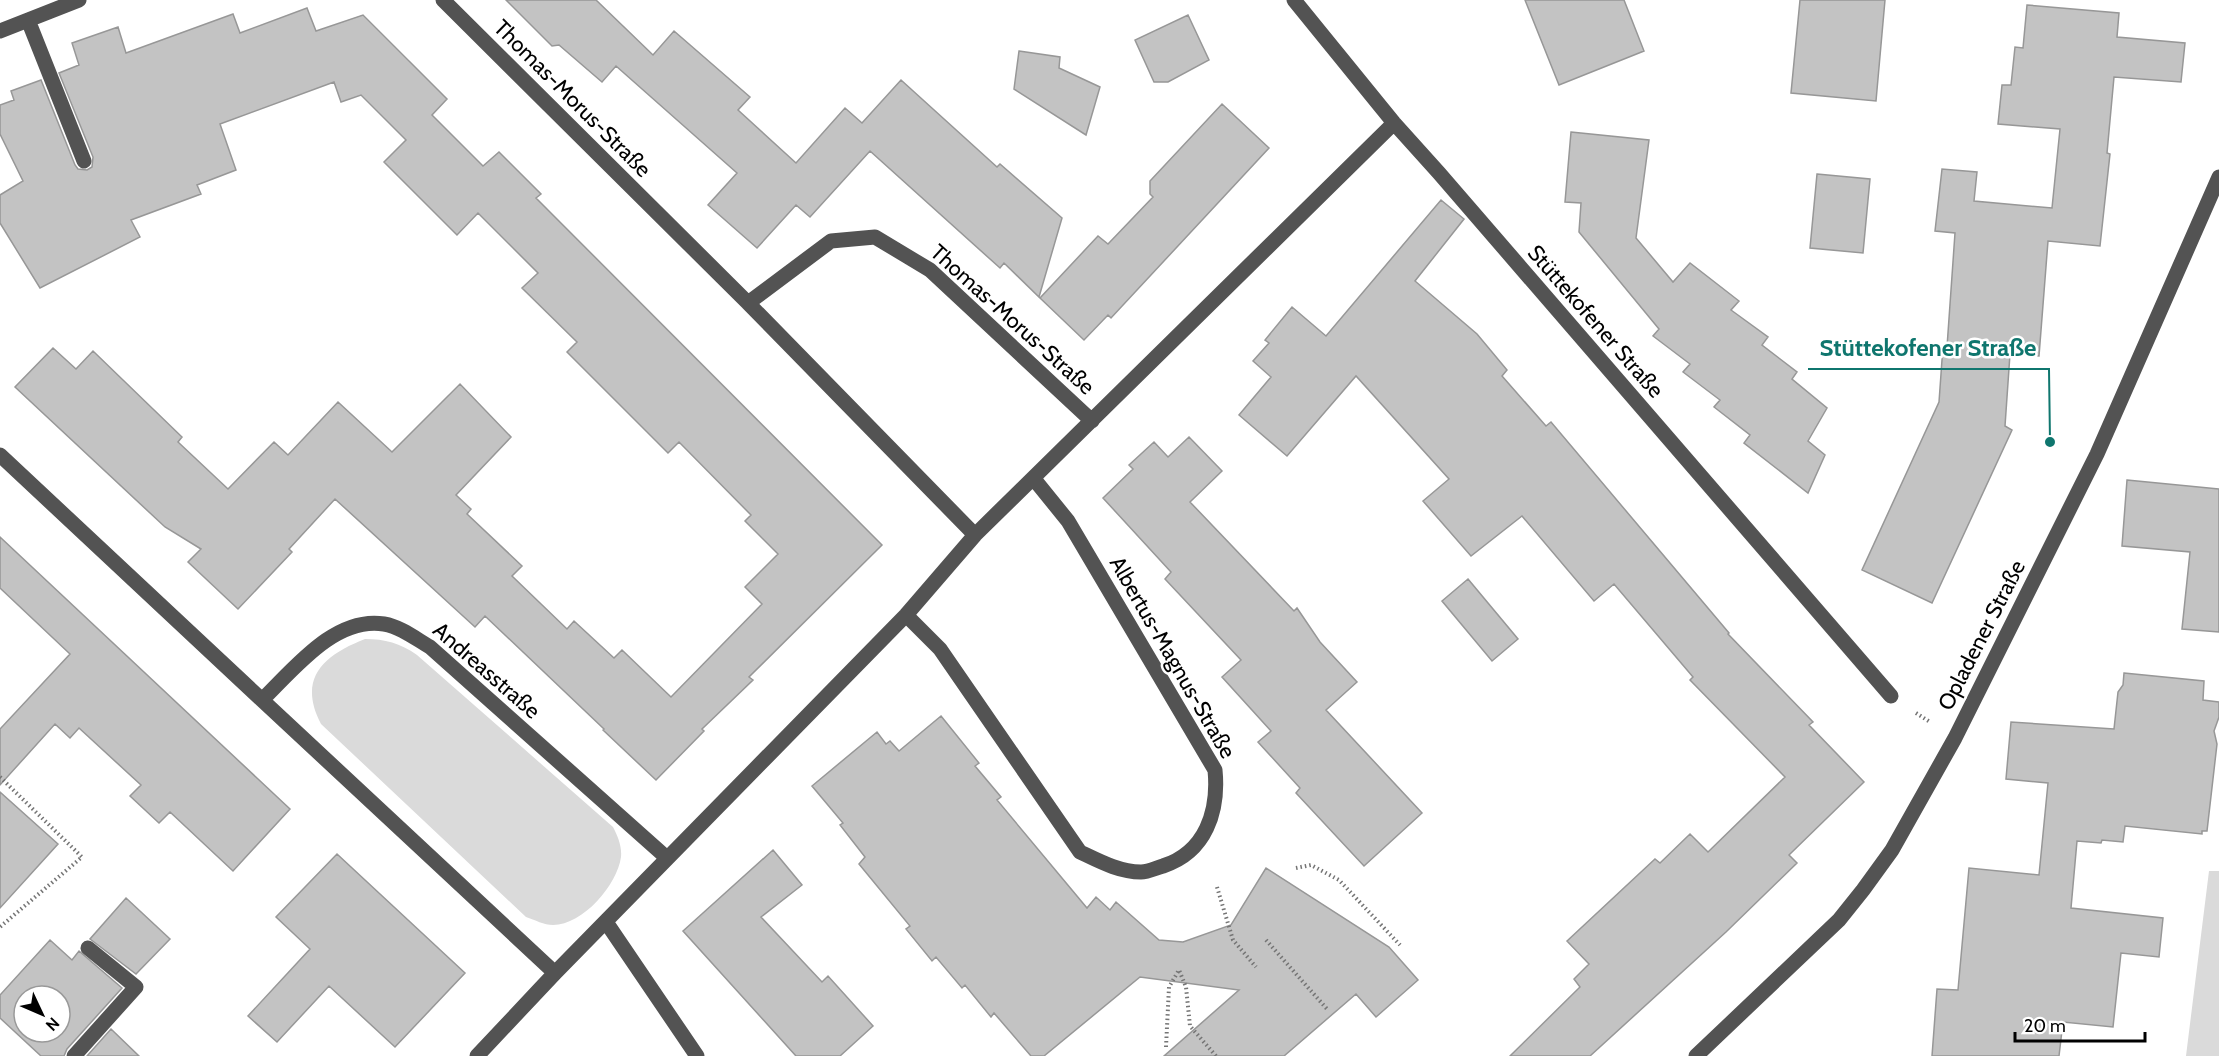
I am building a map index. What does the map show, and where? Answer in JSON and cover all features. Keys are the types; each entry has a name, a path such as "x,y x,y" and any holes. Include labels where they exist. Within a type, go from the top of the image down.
{"street":[{"path":"0,31 79,0"},
{"name":"Thomas-Morus-Straße","path":"443,0 748,303 975,536"},
{"name":"Stüttekofener Straße","path":"1294,0 1394,123 1891,696"},
{"path":"28,20 84,161"},
{"path":"480,1055 555,973 906,615 975,536 1394,123"},
{"name":"Opladener Straße","path":"1696,1056 1839,920 1892,850 1955,738 2097,454 2219,177"},
{"name":"Thomas-Morus-Straße","path":"748,303 831,241 875,237 930,270 1092,421"},
{"path":"0,455 555,973"},
{"name":"Albertus-Magnus-Straße","path":"906,615 940,650 1080,852 1106,865 1142,872 1168,864 1186,854 1199,842 1215,808 1217,788 1215,770 1068,521 1034,479"},
{"name":"Andreasstraße","path":"262,700 330,638 350,627 368,623 386,624 408,633 430,647 667,858"},
{"path":"606,922 697,1056"},
{"path":"74,1056 136,987 88,948"}],"path":[{"path":"1891,696 1955,738"},
{"path":"0,777 82,857 0,927"},
{"path":"1296,868 1311,865 1339,880 1400,945"},
{"path":"1216,887 1233,940 1256,967"},
{"path":"1266,940 1327,1008"},
{"path":"1166,1047 1169,987 1179,970 1186,987 1190,1026 1216,1056"}],"shaded area":[{"path":"365,639 392,642 417,655 613,827 621,849 618,868 606,891 587,911 564,923 553,925 526,917 321,724 314,708 312,694 319,670 337,653"},
{"path":"2209,871 2219,871 2219,1056 2186,1056"}],"building":[{"path":"506,0 596,0 653,55 674,31 750,97 738,110 796,163 845,108 862,123 901,80 997,167 1000,164 1062,218 1039,297 1004,263 1000,268 870,151 810,217 796,205 757,248 708,205 737,173 616,66 602,82 559,45 552,46"},
{"path":"1525,0 1624,0 1644,51 1559,85"},
{"path":"1800,0 1885,0 1876,101 1791,93"},
{"path":"2027,5 2119,13 2117,37 2185,43 2181,82 2114,77 2107,153 2110,154 2100,246 2048,241 2039,356 2010,354 2005,426 2012,430 1932,603 1862,570 1939,402 1943,346 1947,347 1955,233 1935,231 1942,169 1977,172 1974,201 2052,208 2060,129 1998,124 2002,85 2011,85 2015,47 2023,48"},
{"path":"307,8 316,31 363,15 447,99 432,115 483,166 499,152 541,194 536,198 882,545 749,677 753,680 702,729 704,731 656,780 485,616 475,627 335,499 289,549 292,552 238,609 188,562 201,549 165,527 15,387 53,348 76,369 93,351 182,437 178,442 228,489 274,442 288,455 338,402 392,452 460,384 511,437 456,495 471,509 467,514 522,566 512,576 567,629 574,621 614,658 622,650 671,697 762,604 745,587 778,554 745,521 751,515 679,442 668,453 567,352 577,342 522,288 538,273 478,213 457,235 384,162 406,140 361,95 341,102 334,82 220,124 236,170 197,185 201,194 131,220 140,237 40,288 0,223 0,195 23,181 0,134 0,105 14,100 11,91 41,80 75,165 78,169 87,170 92,167 93,157 59,73 79,65 72,43 118,27 126,53 233,14 240,33"},
{"path":"1188,15 1209,60 1168,82 1154,82 1135,40"},
{"path":"1019,51 1060,57 1059,68 1100,87 1086,135 1014,89"},
{"path":"1222,104 1269,148 1111,318 1108,315 1084,340 1040,298 1098,236 1108,244 1153,197 1150,194 1150,181"},
{"path":"1571,132 1649,140 1636,238 1673,282 1690,263 1739,301 1731,310 1768,337 1762,345 1797,372 1792,379 1827,408 1808,441 1825,455 1808,493 1744,443 1750,435 1714,407 1720,400 1683,372 1690,364 1653,336 1659,329 1579,232 1581,203 1565,202"},
{"path":"1817,174 1870,179 1863,253 1810,248"},
{"path":"1441,200 1464,219 1415,281 1477,334 1507,370 1502,376 1546,426 1551,422 1728,634 1813,722 1809,725 1864,782 1789,855 1797,863 1726,932 1590,1056 1510,1056 1580,987 1574,979 1589,964 1567,941 1655,859 1660,863 1690,834 1708,852 1785,777 1690,680 1693,677 1614,584 1594,601 1522,516 1471,556 1423,501 1449,479 1356,376 1287,456 1239,415 1271,377 1253,361 1269,343 1265,340 1292,307 1326,336"},
{"path":"1189,437 1222,471 1190,502 1294,611 1297,608 1320,642 1357,682 1326,710 1422,813 1364,866 1296,793 1300,788 1258,742 1271,731 1222,677 1241,660 1165,579 1171,572 1103,498 1133,469 1129,465 1154,442 1168,457"},
{"path":"2127,480 2219,489 2219,632 2182,629 2190,552 2122,546"},
{"path":"0,537 290,809 233,871 170,812 159,823 130,796 141,785 79,728 70,738 55,724 0,785 0,729 70,654 0,588"},
{"path":"1468,579 1518,639 1492,661 1442,601"},
{"path":"2124,673 2204,681 2203,700 2219,702 2219,717 2214,731 2217,744 2207,831 2202,831 2202,834 2125,826 2123,842 2077,841 2071,908 2163,918 2159,957 2121,953 2113,1027 2063,1022 2059,1056 1932,1056 1937,989 1958,990 1969,868 2039,875 2048,783 2006,779 2011,722 2114,729 2118,692 2123,685"},
{"path":"941,716 979,763 975,766 1001,797 997,800 1087,908 1096,897 1110,910 1116,902 1159,940 1183,942 1231,925 1266,868 1389,947 1418,980 1376,1017 1356,994 1284,1056 1164,1056 1239,990 1140,977 1044,1056 1031,1056 994,1013 991,1017 965,985 962,988 936,957 932,961 906,929 910,926 859,864 865,857 840,825 843,823 812,786 877,732 886,744 890,741 899,751"},
{"path":"0,792 58,844 0,908"},
{"path":"773,850 802,885 761,917 822,982 828,976 873,1026 840,1056 796,1056 683,931"},
{"path":"337,854 465,973 395,1047 329,986 277,1042 248,1016 310,949 276,917"},
{"path":"126,898 170,939 136,974 90,939"},
{"path":"50,940 72,960 79,951 122,988 72,1043 72,984 12,984 12,1029 0,1018 0,995"},
{"path":"111,1029 139,1056 87,1056"},
{"path":"28,1044 72,1044 64,1056 41,1056"}],"place":[{"name":"Stüttekofener Straße","path":"2050,442"}]}
